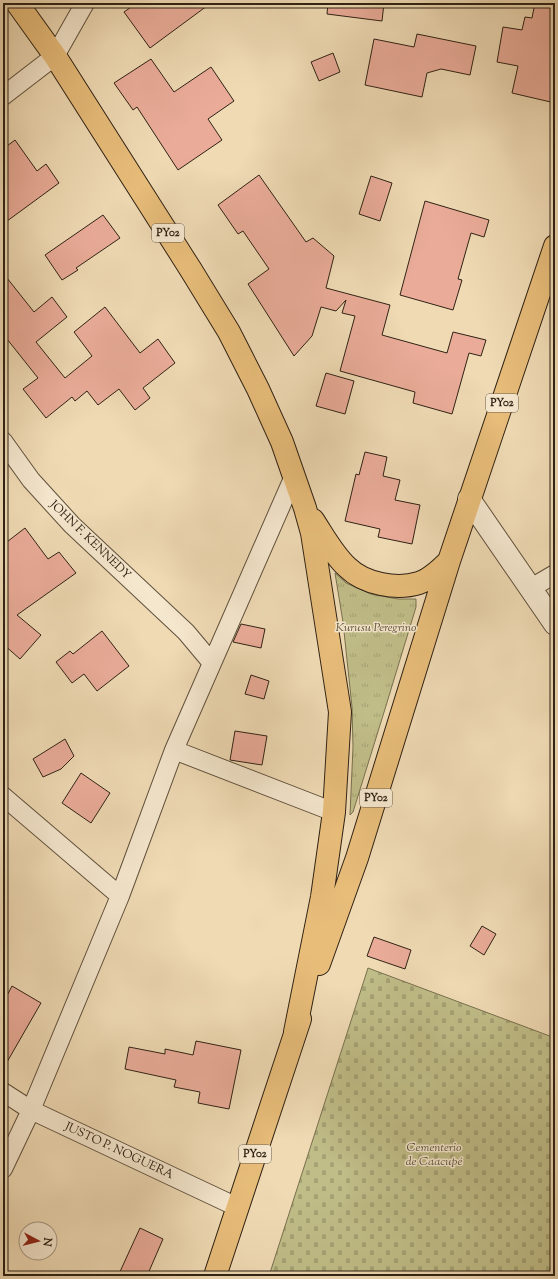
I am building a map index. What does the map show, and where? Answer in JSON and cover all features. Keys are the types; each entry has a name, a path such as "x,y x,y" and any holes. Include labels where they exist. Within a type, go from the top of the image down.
{"main road":[{"name":"PY02","path":"17,3 56,56 229,332 258,389 282,442 312,533 340,712 334,812 322,897 295,1032"},
{"name":"PY02","path":"215,1276 295,1032 357,858 449,561 555,246"},
{"path":"305,508 347,568 362,578 379,583 400,586 420,583 436,573 449,561"}],"street":[{"path":"3,96 56,56 85,3"},
{"name":"JOHN F. KENNEDY","path":"3,441 31,480 72,525 186,632 212,663"},
{"path":"3,1169 31,1110 120,896 174,750 294,476"},
{"path":"469,500 555,624"},
{"path":"531,588 555,574"},
{"path":"174,750 334,812"},
{"path":"3,796 120,896"},
{"name":"JUSTO P. NOGUERA","path":"3,1092 31,1110 237,1208"}],"green space":[{"name":"Kurusu Peregrino","path":"335,573 346,583 371,594 398,599 416,599 416,607 385,709 353,812 350,815 353,747 352,707 343,622"},
{"name":"Cementerio de Caacupé","path":"368,968 555,1038 555,1276 269,1276"}],"building":[{"path":"137,3 211,3 150,48 124,12"},
{"path":"328,3 384,3 382,21 327,14"},
{"path":"535,3 555,3 555,103 512,93 518,66 497,62 503,27 522,30 525,17 532,18"},
{"path":"417,34 476,46 470,75 441,69 427,73 422,97 365,85 374,39 414,47"},
{"path":"333,53 340,72 319,81 311,62"},
{"path":"151,59 174,92 211,67 234,101 208,119 222,140 178,170 137,107 133,110 114,83"},
{"path":"15,140 37,171 46,164 59,183 3,224 3,149"},
{"path":"259,175 306,242 313,238 334,256 326,288 390,305 382,335 447,353 453,332 486,340 481,356 469,353 452,414 413,403 415,392 340,371 355,316 342,313 346,300 336,311 321,307 312,336 294,356 248,284 269,269 243,231 238,234 218,205"},
{"path":"371,176 392,183 380,221 359,214"},
{"path":"425,201 489,220 484,237 471,233 458,279 462,280 453,310 400,295"},
{"path":"103,215 120,238 76,268 78,270 62,280 45,255"},
{"path":"3,273 34,312 52,297 67,317 36,342 65,378 92,356 74,332 105,307 140,353 158,339 175,363 143,388 150,398 135,410 119,389 98,405 87,391 75,401 72,397 46,418 23,389 38,378 3,334"},
{"path":"326,373 354,381 345,414 316,406"},
{"path":"365,452 387,457 383,476 400,480 395,500 420,505 412,544 378,537 380,529 345,521 356,474 359,475"},
{"path":"25,528 48,559 59,552 76,573 17,615 41,635 20,659 3,644 3,545"},
{"path":"241,624 265,629 261,648 233,642"},
{"path":"102,631 129,666 97,691 84,674 72,683 56,662 70,651 73,654"},
{"path":"251,675 269,681 264,699 245,694"},
{"path":"235,731 267,736 262,765 230,760"},
{"path":"65,739 74,756 61,769 43,777 33,759"},
{"path":"81,773 110,793 91,823 62,803"},
{"path":"482,926 496,934 484,955 470,946"},
{"path":"374,937 411,950 405,969 367,956"},
{"path":"12,986 41,1003 3,1069 3,1003"},
{"path":"196,1041 241,1050 229,1109 198,1103 200,1092 174,1087 176,1080 125,1069 129,1047 165,1054 165,1049 193,1055"},
{"path":"140,1228 163,1239 147,1276 118,1276"}]}
